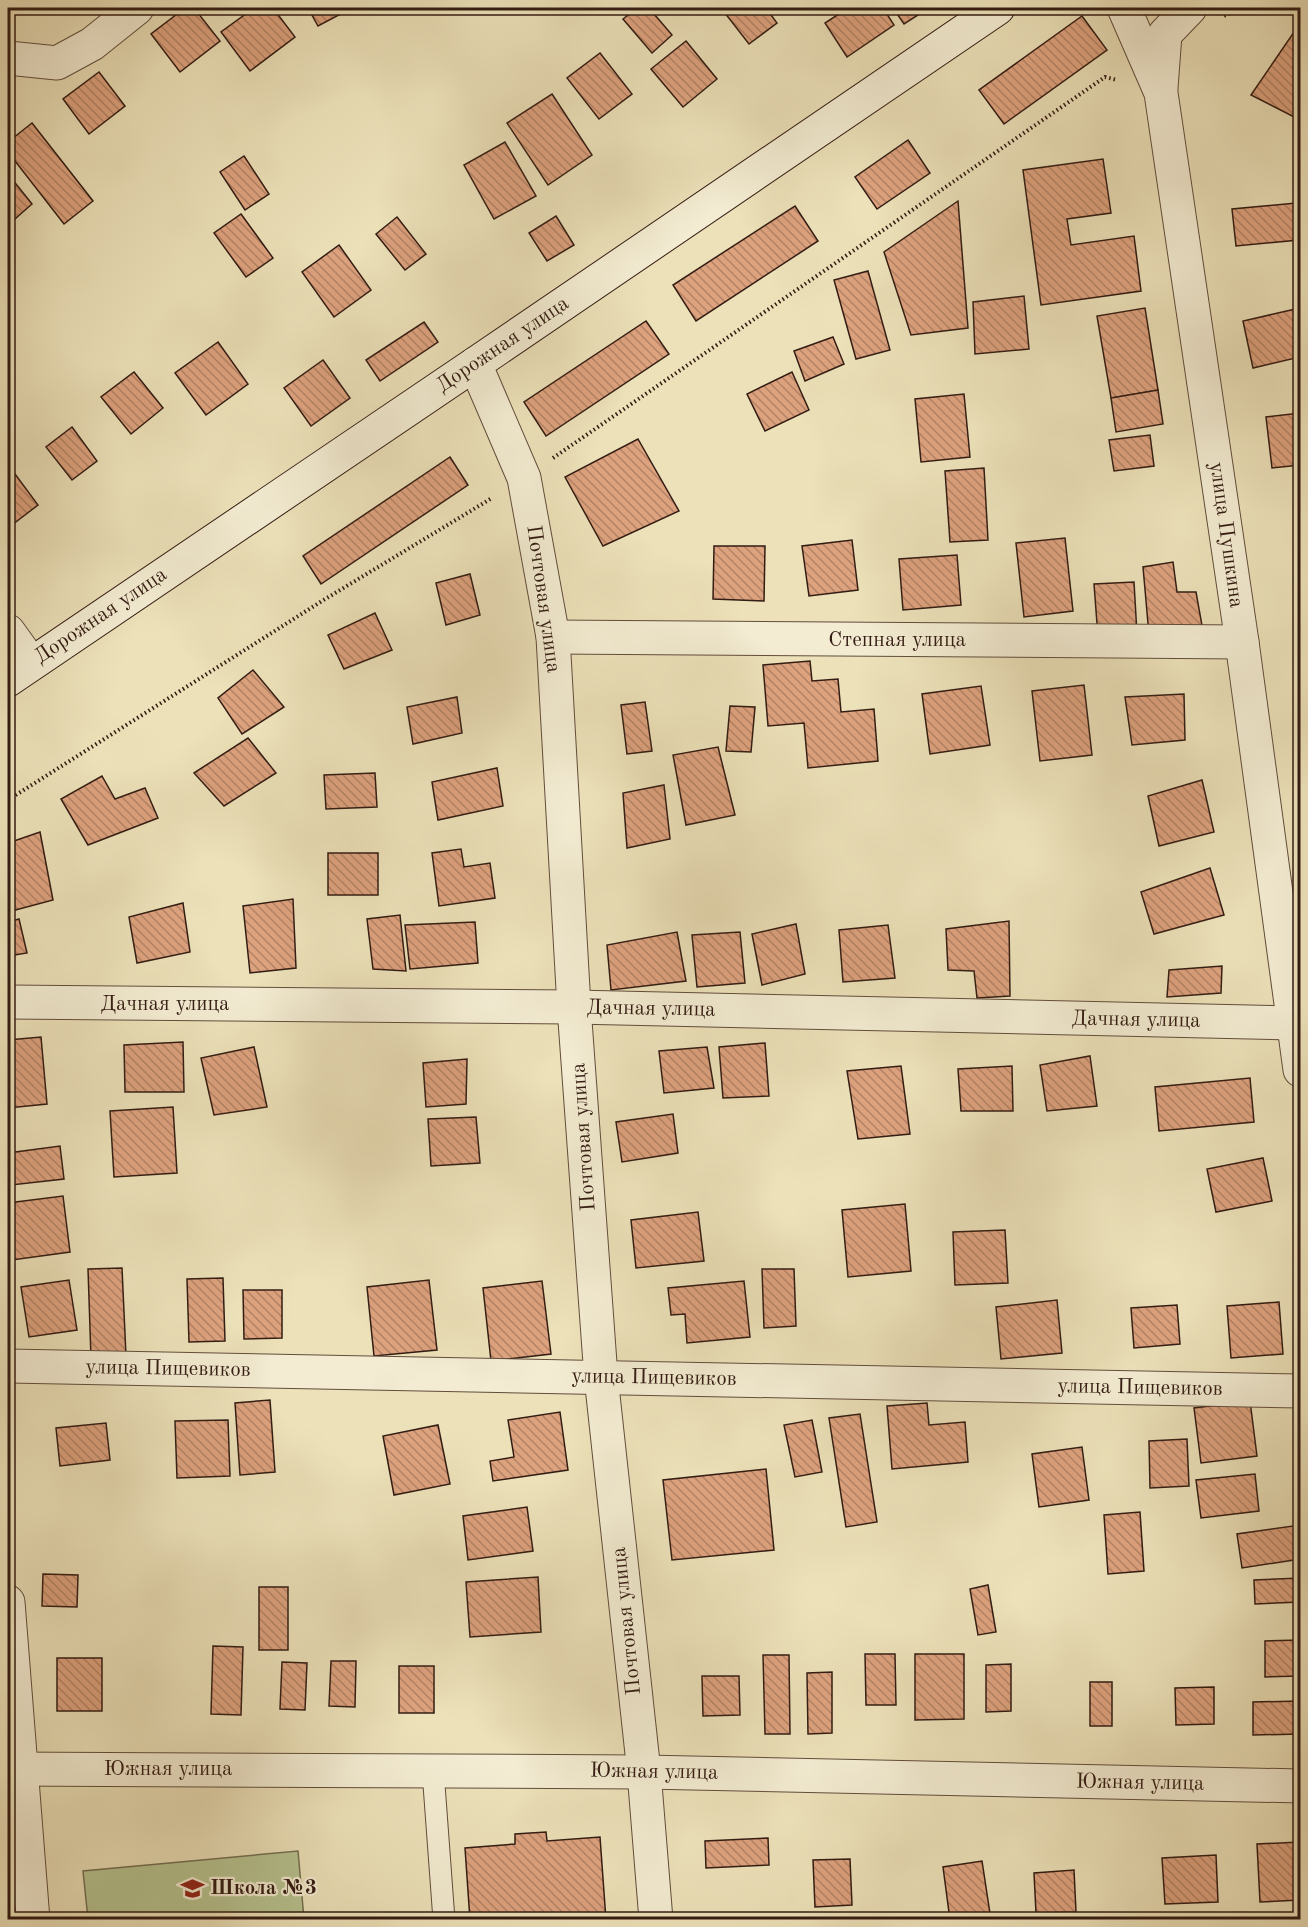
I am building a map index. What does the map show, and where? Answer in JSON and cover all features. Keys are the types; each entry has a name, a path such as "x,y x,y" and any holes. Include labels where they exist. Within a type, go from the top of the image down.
{"street":[{"path":"8,58 57,63 92,44 137,8"},
{"name":"Дорожная улица","path":"19,671 998,8"},
{"name":"улица Пушкина","path":"1124,8 1161,93 1242,642 1300,1070"},
{"path":"1161,93 1165,34 1205,12"},
{"name":"Почтовая улица","path":"475,364 524,478 552,637 574,1007 601,1377 644,1772 657,1920"},
{"path":"8,631 19,671"},
{"name":"Степная улица","path":"552,637 1242,642"},
{"name":"Дачная улица","path":"8,1002 574,1007 1294,1023"},
{"name":"улица Пищевиков","path":"8,1366 1300,1391"},
{"path":"8,1602 15,1768 33,1920"},
{"name":"Южная улица","path":"15,1768 644,1772 1300,1786"}],"lane":[{"path":"433,1771 444,1920"}],"path":[{"path":"1205,12 1239,8"},
{"path":"8,800 322,601 524,478 1106,77 1161,93"}],"green space":[{"name":"Школа №3","path":"298,1851 304,1919 88,1919 83,1871"}],"building":[{"path":"185,8 194,8 220,41 180,72 151,34"},
{"path":"254,8 273,8 295,37 250,71 221,32"},
{"path":"308,8 349,8 350,9 318,26"},
{"path":"637,8 649,8 672,35 652,53 623,19"},
{"path":"721,8 766,8 777,23 749,44"},
{"path":"848,8 883,8 894,25 847,57 825,23"},
{"path":"893,8 929,8 904,24"},
{"path":"1082,16 1107,50 1004,124 979,90"},
{"path":"1294,32 1300,36 1300,120 1251,95"},
{"path":"686,41 717,79 683,107 651,69"},
{"path":"600,53 632,94 599,119 567,78"},
{"path":"99,72 125,106 89,134 63,99"},
{"path":"552,94 592,155 548,185 507,123"},
{"path":"32,123 93,201 64,224 8,152 8,142"},
{"path":"908,140 930,173 877,209 855,177"},
{"path":"505,142 536,196 494,219 464,165"},
{"path":"244,156 269,194 245,210 220,172"},
{"path":"1103,159 1111,213 1067,219 1071,245 1134,236 1141,291 1041,305 1023,170"},
{"path":"8,174 32,204 8,225"},
{"path":"958,201 968,328 911,335 884,252"},
{"path":"1296,203 1299,240 1236,246 1232,209"},
{"path":"795,206 818,241 696,321 673,285"},
{"path":"241,214 273,258 246,277 214,233"},
{"path":"556,216 574,245 547,261 529,233"},
{"path":"397,217 426,254 405,270 376,234"},
{"path":"339,245 371,290 334,317 302,272"},
{"path":"868,271 890,350 856,359 834,280"},
{"path":"1024,296 1029,349 975,354 973,302"},
{"path":"1145,308 1158,390 1111,398 1097,316"},
{"path":"1300,308 1300,357 1253,368 1243,321"},
{"path":"646,321 669,354 546,436 524,402"},
{"path":"424,322 438,342 380,381 366,360"},
{"path":"833,337 844,364 805,381 794,351"},
{"path":"218,342 248,384 206,415 175,373"},
{"path":"323,360 350,398 311,426 284,388"},
{"path":"134,372 163,408 131,434 101,397"},
{"path":"792,372 809,410 765,431 747,394"},
{"path":"1158,390 1163,424 1116,432 1111,398"},
{"path":"964,394 970,457 921,462 915,399"},
{"path":"1300,413 1300,465 1272,468 1266,417"},
{"path":"72,427 97,461 72,480 46,447"},
{"path":"1150,435 1154,466 1114,471 1109,440"},
{"path":"638,439 679,511 603,546 565,477"},
{"path":"450,457 468,485 321,584 303,556"},
{"path":"984,468 988,540 950,542 945,471"},
{"path":"15,474 38,505 8,528 8,480"},
{"path":"1065,538 1073,611 1024,617 1016,543"},
{"path":"852,540 858,590 809,596 802,546"},
{"path":"714,546 765,546 764,601 713,599"},
{"path":"957,555 961,605 903,610 899,559"},
{"path":"1173,562 1177,592 1196,592 1203,631 1149,635 1143,567"},
{"path":"470,574 480,615 446,625 436,583"},
{"path":"1134,582 1137,634 1098,637 1094,584"},
{"path":"375,613 392,650 344,669 328,635"},
{"path":"810,661 812,681 838,679 841,712 874,709 878,761 808,768 804,723 768,726 763,665"},
{"path":"253,670 284,707 242,734 218,698"},
{"path":"1084,685 1092,755 1040,761 1032,691"},
{"path":"981,686 990,745 930,754 922,694"},
{"path":"1184,694 1185,740 1132,745 1125,697"},
{"path":"457,697 462,733 413,744 407,707"},
{"path":"645,702 652,751 627,754 621,705"},
{"path":"730,706 755,707 751,752 726,751"},
{"path":"248,738 276,773 224,806 194,773"},
{"path":"718,747 735,815 686,825 673,755"},
{"path":"497,768 503,806 438,820 432,782"},
{"path":"375,773 377,807 326,809 324,775"},
{"path":"102,776 115,799 145,788 158,818 88,845 61,799"},
{"path":"1202,780 1214,832 1159,846 1148,796"},
{"path":"664,785 670,839 627,848 623,793"},
{"path":"40,832 53,900 8,912 8,843"},
{"path":"461,849 464,867 490,863 495,898 439,906 432,853"},
{"path":"328,853 378,853 378,895 328,895"},
{"path":"1210,868 1224,915 1154,934 1141,892"},
{"path":"293,899 296,968 250,973 243,906"},
{"path":"183,903 190,952 137,963 129,917"},
{"path":"400,915 406,971 373,969 367,919"},
{"path":"19,919 27,953 8,956 8,922"},
{"path":"1009,921 1010,996 977,998 974,971 948,970 946,929"},
{"path":"475,922 478,963 410,969 405,925"},
{"path":"796,924 805,974 762,985 752,934"},
{"path":"888,925 895,978 843,982 839,930"},
{"path":"677,932 686,981 611,990 607,945"},
{"path":"740,932 745,983 697,987 692,935"},
{"path":"1222,966 1221,993 1167,997 1169,970"},
{"path":"41,1037 47,1104 8,1108 8,1040"},
{"path":"183,1042 184,1092 125,1092 124,1045"},
{"path":"765,1043 769,1096 723,1098 719,1047"},
{"path":"254,1047 267,1107 214,1115 201,1058"},
{"path":"707,1047 714,1088 664,1093 659,1051"},
{"path":"1090,1056 1097,1106 1047,1111 1040,1065"},
{"path":"467,1059 466,1104 426,1107 423,1063"},
{"path":"901,1066 910,1134 858,1139 847,1071"},
{"path":"1012,1066 1013,1111 961,1111 958,1069"},
{"path":"1250,1078 1254,1122 1159,1131 1155,1087"},
{"path":"173,1107 177,1173 114,1177 110,1111"},
{"path":"673,1114 678,1153 622,1162 616,1122"},
{"path":"476,1117 480,1163 431,1166 428,1119"},
{"path":"60,1146 64,1179 11,1185 8,1153"},
{"path":"1263,1158 1272,1201 1216,1212 1207,1169"},
{"path":"63,1196 70,1252 12,1260 8,1203"},
{"path":"905,1204 911,1271 848,1277 842,1210"},
{"path":"698,1212 704,1261 636,1268 631,1220"},
{"path":"1005,1230 1008,1283 955,1285 953,1232"},
{"path":"122,1268 126,1356 91,1358 88,1269"},
{"path":"762,1269 794,1269 796,1326 764,1328"},
{"path":"223,1278 225,1341 189,1342 187,1279"},
{"path":"69,1280 77,1330 29,1337 21,1287"},
{"path":"429,1280 437,1350 374,1356 367,1287"},
{"path":"542,1281 551,1354 491,1361 483,1288"},
{"path":"744,1281 750,1337 687,1343 685,1314 671,1315 668,1288"},
{"path":"243,1290 282,1290 282,1338 244,1339"},
{"path":"1057,1300 1062,1353 1001,1359 996,1307"},
{"path":"1279,1302 1283,1354 1231,1358 1227,1306"},
{"path":"1177,1305 1180,1344 1134,1348 1131,1308"},
{"path":"270,1400 275,1472 240,1475 235,1403"},
{"path":"1250,1401 1257,1456 1201,1463 1194,1408"},
{"path":"927,1403 929,1425 965,1422 968,1462 892,1469 887,1406"},
{"path":"560,1412 568,1470 493,1481 490,1461 514,1457 508,1420"},
{"path":"860,1414 877,1522 846,1527 829,1418"},
{"path":"228,1420 230,1476 177,1478 175,1421"},
{"path":"812,1420 822,1472 795,1477 784,1425"},
{"path":"106,1423 110,1460 60,1466 56,1428"},
{"path":"438,1425 450,1484 394,1495 383,1436"},
{"path":"1187,1439 1189,1486 1150,1488 1149,1441"},
{"path":"1082,1447 1089,1500 1039,1507 1032,1454"},
{"path":"766,1469 774,1550 672,1560 663,1480"},
{"path":"1255,1474 1259,1511 1201,1518 1196,1480"},
{"path":"527,1507 533,1551 468,1560 463,1516"},
{"path":"1140,1512 1144,1571 1108,1574 1104,1515"},
{"path":"1300,1525 1300,1559 1242,1568 1237,1534"},
{"path":"43,1574 78,1575 77,1607 42,1606"},
{"path":"538,1577 541,1632 470,1637 466,1582"},
{"path":"1300,1578 1300,1602 1255,1604 1254,1580"},
{"path":"988,1585 996,1632 978,1635 970,1589"},
{"path":"259,1587 288,1587 288,1650 259,1650"},
{"path":"1300,1640 1300,1676 1265,1677 1265,1641"},
{"path":"213,1646 243,1647 241,1715 211,1714"},
{"path":"865,1654 895,1654 896,1705 866,1705"},
{"path":"915,1654 964,1654 964,1719 915,1720"},
{"path":"763,1655 789,1655 790,1734 765,1734"},
{"path":"57,1658 102,1658 102,1711 57,1711"},
{"path":"331,1661 356,1661 355,1707 329,1706"},
{"path":"282,1662 307,1663 305,1710 280,1709"},
{"path":"1011,1664 1011,1711 986,1712 986,1665"},
{"path":"399,1666 434,1666 434,1713 399,1713"},
{"path":"832,1672 832,1733 808,1734 807,1673"},
{"path":"702,1676 739,1676 740,1715 703,1716"},
{"path":"1090,1682 1112,1682 1112,1726 1090,1726"},
{"path":"1214,1687 1214,1724 1176,1725 1175,1688"},
{"path":"1300,1701 1300,1734 1253,1735 1253,1702"},
{"path":"546,1832 547,1841 600,1837 606,1920 470,1920 465,1848 515,1844 515,1834"},
{"path":"768,1838 769,1865 706,1868 705,1841"},
{"path":"1300,1842 1300,1900 1260,1902 1257,1844"},
{"path":"1216,1855 1218,1902 1165,1904 1162,1858"},
{"path":"850,1859 852,1905 815,1907 813,1860"},
{"path":"982,1861 991,1920 950,1920 943,1867"},
{"path":"1074,1870 1076,1912 1036,1913 1034,1873"}],"place":[{"name":"Школа №3","path":"192,1888"}]}
